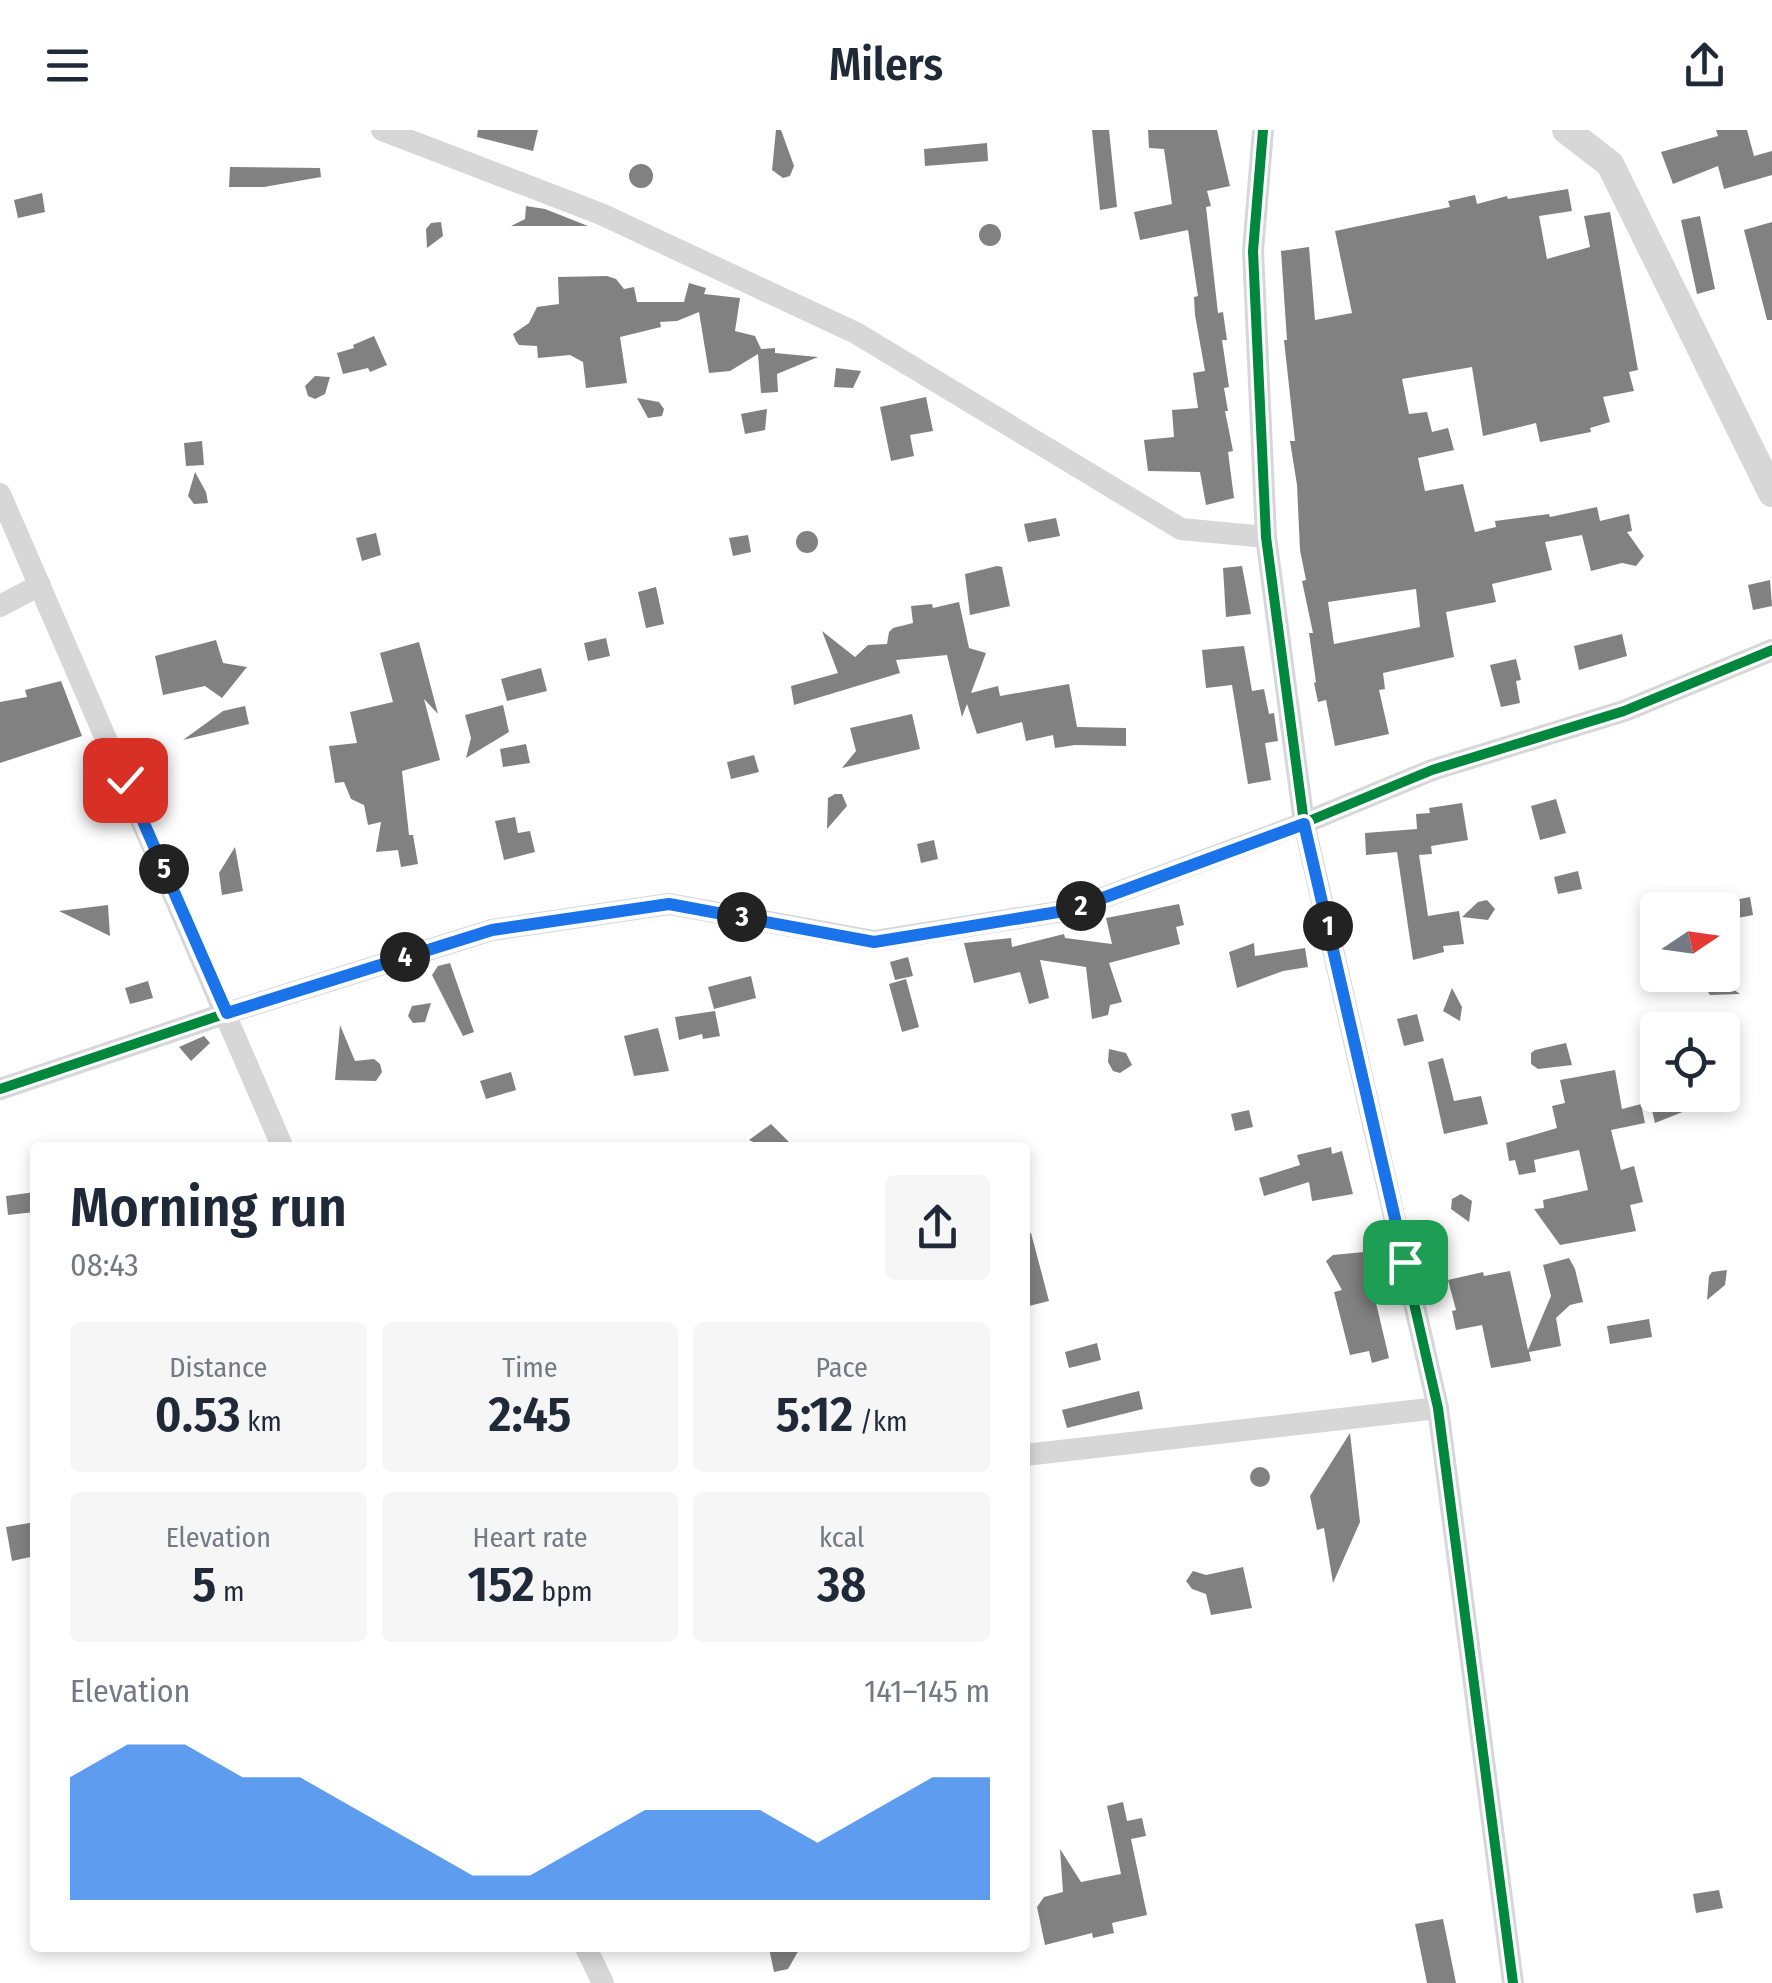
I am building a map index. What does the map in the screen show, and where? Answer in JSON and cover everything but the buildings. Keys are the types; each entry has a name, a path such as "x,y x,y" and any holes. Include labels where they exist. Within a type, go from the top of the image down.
{"street":[{"path":"382,130 601,214 856,333 1181,529 1266,538"},
{"path":"1263,130 1253,251 1266,538 1304,824 1438,1408 1513,1983"},
{"path":"1566,130 1610,164 1772,494"},
{"path":"0,494 281,1142"},
{"path":"0,606 40,585"},
{"path":"0,1089 492,930 669,904 874,942 1070,910 1304,824 1432,770 1624,711 1772,650"},
{"path":"1030,1453 1438,1408"},
{"path":"588,1952 603,1983"}],"cycle path":[{"path":"1263,130 1253,251 1266,537 1304,823 1438,1408 1513,1983"},
{"path":"0,1089 492,930 669,904 874,941 1070,910 1304,823 1432,770 1624,711 1772,650"}],"route":[{"path":"125,780 227,1013 492,930 669,904 874,942 1070,910 1304,824 1405,1262"}]}
